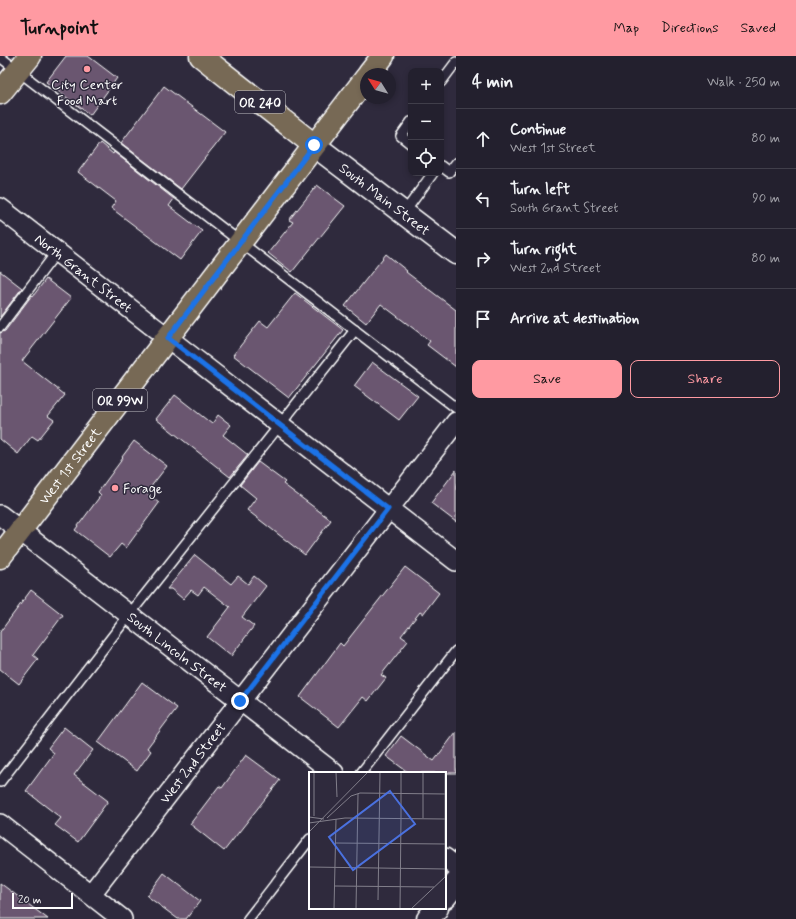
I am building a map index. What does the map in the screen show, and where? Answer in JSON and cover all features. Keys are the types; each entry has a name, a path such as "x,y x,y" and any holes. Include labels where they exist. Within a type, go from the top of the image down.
{"main road":[{"name":"OR 240","path":"201,56 314,145"},
{"path":"374,68 383,56"},
{"path":"0,93 24,64"},
{"name":"OR 99W","path":"314,145 360,86"},
{"name":"West 1st Street","path":"0,556 314,145"}],"street":[{"name":"South Main Street","path":"314,145 456,253"},
{"name":"North Grant Street","path":"0,208 56,253 456,561"},
{"name":"West 2nd Street","path":"91,894 456,422"},
{"name":"South Lincoln Street","path":"0,515 333,772"},
{"path":"1,826 122,919"},
{"path":"446,859 456,867"},
{"path":"446,896 456,883"},
{"path":"428,919 436,909"}],"lane":[{"path":"0,57 24,64 240,242 456,408"},
{"path":"444,78 456,62"},
{"path":"408,126 401,136 408,142"},
{"path":"444,168 449,172 456,163"},
{"path":"404,213 431,176"},
{"path":"0,326 56,253"},
{"path":"0,782 279,424 355,330"},
{"path":"362,772 456,651"},
{"path":"248,919 309,840"}],"building":[{"path":"66,56 88,56 117,78 90,115 46,82"},
{"path":"164,86 225,132 181,189 121,143"},
{"path":"100,143 113,154 114,152 174,199 169,206 202,231 180,260 111,208 116,201 78,172"},
{"path":"317,185 345,206 292,272 268,253 293,222 289,220"},
{"path":"386,254 407,271 406,272 456,310 456,367 427,345 430,341 381,304 366,323 345,306"},
{"path":"0,271 22,288 0,317"},
{"path":"46,279 71,298 22,361 65,395 48,416 54,420 38,440 32,436 18,454 0,439 0,333 5,331"},
{"path":"295,293 343,330 289,398 233,355 260,321 268,327"},
{"path":"372,362 418,396 399,420 354,386"},
{"path":"175,395 212,424 218,415 231,425 223,435 248,455 230,477 156,419"},
{"path":"134,441 167,466 146,493 159,503 126,548 121,544 110,557 75,530 101,495 98,492"},
{"path":"258,462 285,482 283,484 331,520 305,555 247,510 256,498 240,485"},
{"path":"456,470 456,522 431,503"},
{"path":"195,555 231,584 238,576 248,584 254,576 266,586 242,617 254,626 231,656 207,637 230,607 204,587 198,595 191,590 183,599 171,589 167,589"},
{"path":"405,567 439,593 423,614 420,612 401,636 408,641 381,675 386,678 368,701 363,697 339,727 300,697 340,643 343,646"},
{"path":"31,590 63,615 33,655 38,659 19,684 0,669 0,632"},
{"path":"142,682 177,708 147,748 151,751 137,771 98,742"},
{"path":"64,727 93,750 74,775 108,801 78,842 55,825 61,818 26,791 54,753 48,748"},
{"path":"456,732 456,773 408,772 386,756 401,736 434,761"},
{"path":"246,755 280,780 224,851 190,824 219,786 222,788"},
{"path":"164,873 200,901 186,919 178,919 147,896"},
{"path":"0,883 48,919 0,919"}],"place":[{"name":"City Center Food Mart","path":"87,69"},
{"name":"Forage","path":"115,488"}],"route":[{"path":"240,701 388,509 168,338 314,145"}]}
